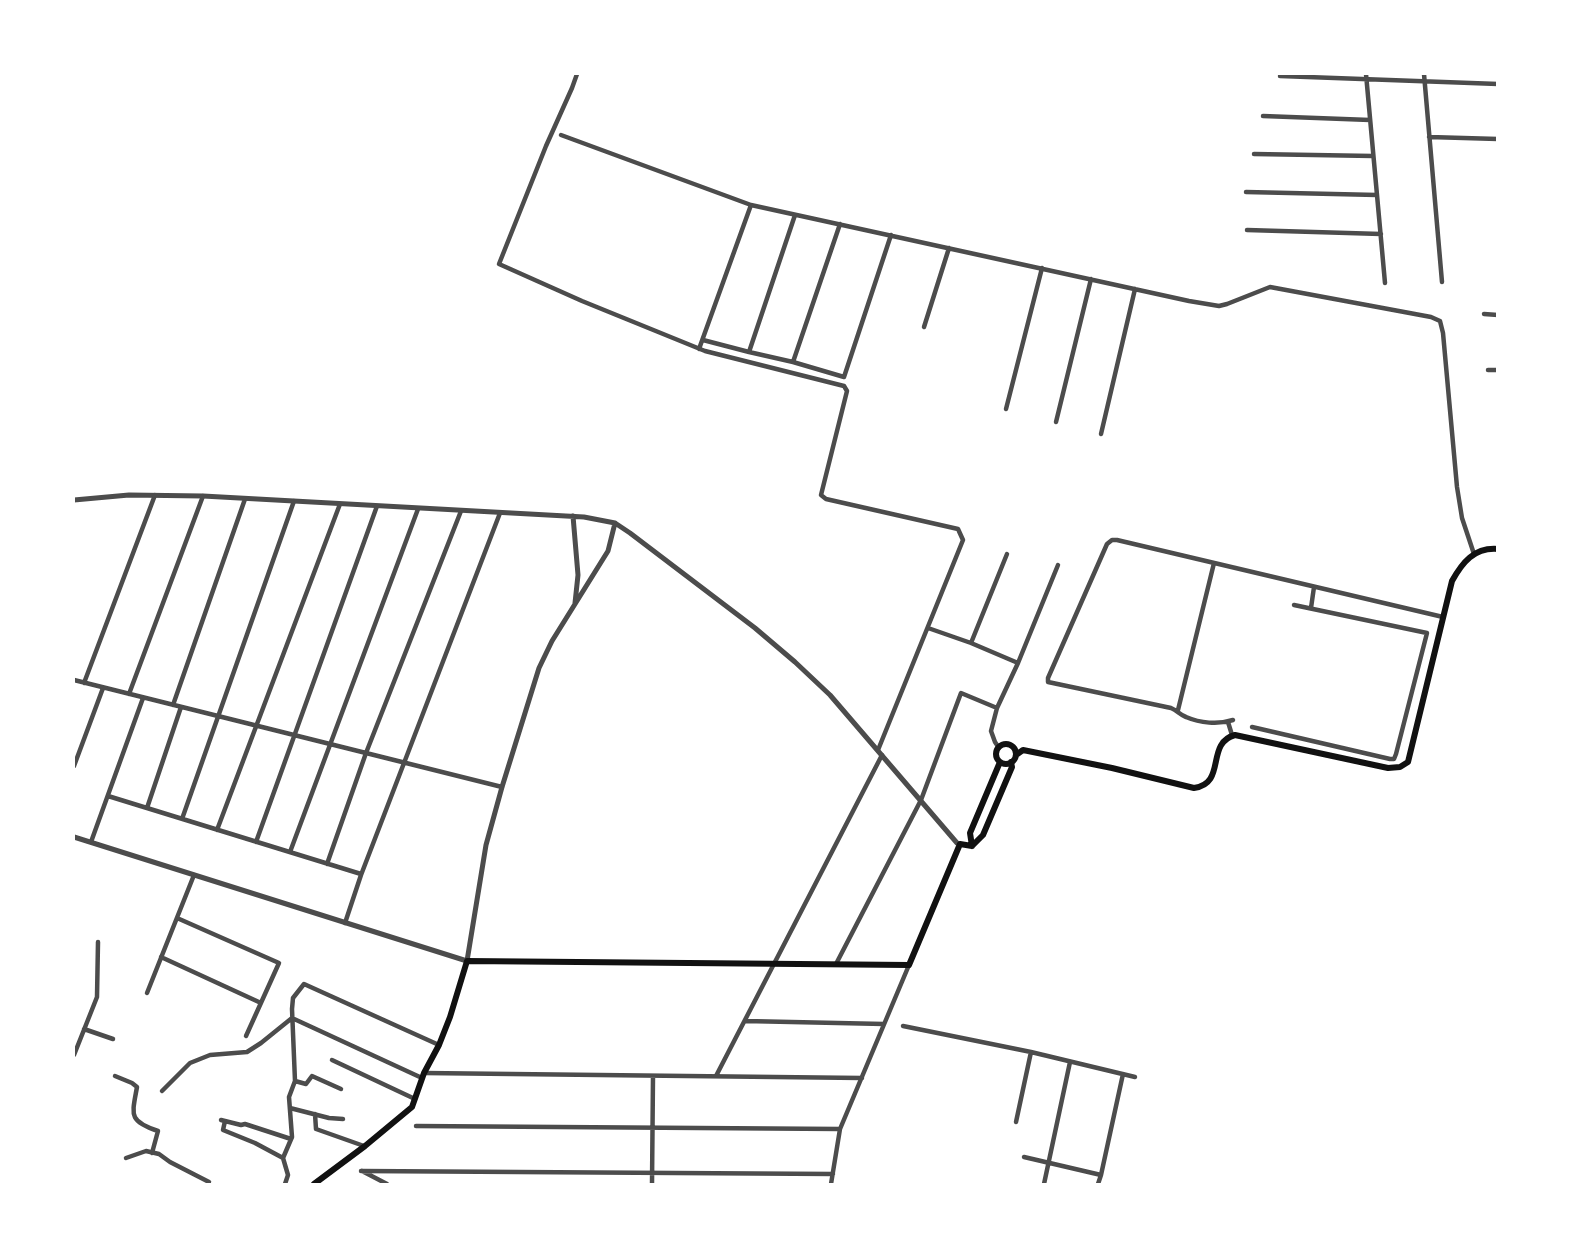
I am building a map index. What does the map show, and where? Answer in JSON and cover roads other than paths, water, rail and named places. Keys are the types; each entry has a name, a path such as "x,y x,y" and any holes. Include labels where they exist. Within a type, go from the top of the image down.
{"main road":[{"path":"1016,755 1011,746 1004,745 999,748 997,757 1000,762 1007,764 1023,750 1197,788 1210,780 1221,744 1232,735 1388,768 1400,767 1408,762 1452,581 1459,568 1474,554 1490,549 1497,550"},
{"path":"972,846 970,833 1000,762"},
{"path":"972,846 983,835 1012,767 1011,762"},
{"path":"314,1185 412,1107 450,1017 467,961 909,965 960,844 972,846"}],"street":[{"path":"577,74 499,264 699,349 844,386 847,391 821,495 826,499 957,529 963,540 880,752 716,1076"},
{"path":"1424,74 1442,282"},
{"path":"1280,76 1366,76 1497,84"},
{"path":"1366,76 1385,283"},
{"path":"1263,116 1370,120"},
{"path":"561,135 751,205 1135,289 1219,306 1270,287 1431,317 1440,321 1460,508 1474,554"},
{"path":"1430,137 1497,139"},
{"path":"1254,154 1373,156"},
{"path":"1246,192 1377,195"},
{"path":"699,349 751,205"},
{"path":"749,352 795,215"},
{"path":"793,362 840,224"},
{"path":"1247,230 1381,234"},
{"path":"703,340 844,377 891,235"},
{"path":"923,327 949,248"},
{"path":"1006,409 1042,268"},
{"path":"1056,422 1091,279"},
{"path":"1101,434 1135,289"},
{"path":"1483,314 1497,315"},
{"path":"1488,370 1497,370"},
{"path":"74,500 129,495 203,496 573,516 615,523 755,628 796,663 830,695 960,844"},
{"path":"84,683 155,495"},
{"path":"129,694 203,496"},
{"path":"173,705 245,499"},
{"path":"182,819 294,501"},
{"path":"217,830 340,504"},
{"path":"256,842 377,506"},
{"path":"290,852 418,509"},
{"path":"327,864 366,753 461,511"},
{"path":"345,923 361,874 500,513"},
{"path":"573,516 578,573 574,606"},
{"path":"74,837 467,961 484,854 539,668 552,641 608,551 615,523"},
{"path":"1178,710 1048,682 1107,544 1112,540 1443,617"},
{"path":"971,643 1007,554"},
{"path":"1214,563 1178,710 1181,715 1202,722 1230,721 1232,735"},
{"path":"999,748 991,731 996,708 1018,663 1058,565"},
{"path":"578,573 593,575"},
{"path":"1311,608 1314,587"},
{"path":"1252,727 1394,759 1427,633 1294,605"},
{"path":"928,628 1018,663"},
{"path":"74,680 502,787"},
{"path":"74,766 103,688"},
{"path":"836,964 921,800 961,693 996,708"},
{"path":"91,842 143,698"},
{"path":"148,808 181,707"},
{"path":"1299,748 1300,738"},
{"path":"108,796 361,874"},
{"path":"147,993 194,875"},
{"path":"177,918 279,963 246,1036"},
{"path":"74,1055 97,997 97,942"},
{"path":"162,957 261,1003"},
{"path":"831,1185 840,1129 909,965"},
{"path":"285,1185 288,1175 283,1158 292,1136 289,1097 295,1082 293,998 304,985 439,1045"},
{"path":"292,1018 423,1076 862,1078"},
{"path":"162,1091 190,1063 210,1055 247,1052 292,1018"},
{"path":"745,1021 885,1024"},
{"path":"903,1026 1135,1077"},
{"path":"84,1029 113,1039"},
{"path":"1016,1122 1031,1052"},
{"path":"332,1060 416,1100"},
{"path":"1044,1185 1070,1062"},
{"path":"1098,1185 1123,1074"},
{"path":"115,1076 137,1087 132,1111 134,1118 141,1126 158,1131 152,1153"},
{"path":"295,1082 306,1084 312,1076 341,1088"},
{"path":"652,1185 653,1076"},
{"path":"290,1108 344,1119"},
{"path":"315,1114 316,1129 365,1146"},
{"path":"283,1158 256,1143 223,1130 223,1120 246,1124 291,1139"},
{"path":"416,1126 840,1129"},
{"path":"126,1158 146,1151 159,1154 217,1185"},
{"path":"1024,1157 1101,1175"},
{"path":"387,1185 361,1171 833,1174"}]}
